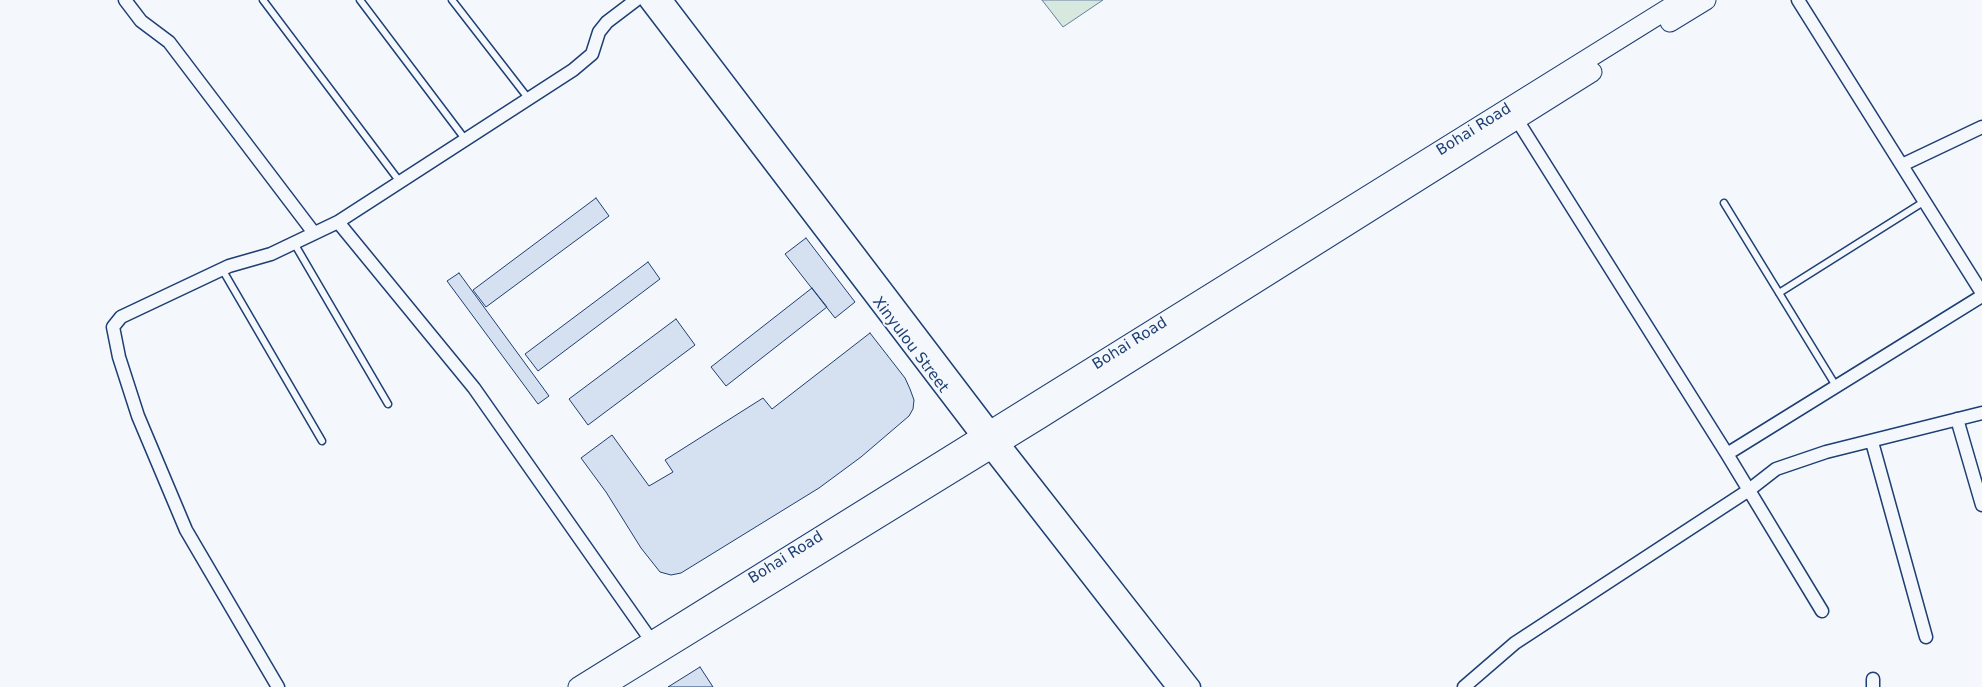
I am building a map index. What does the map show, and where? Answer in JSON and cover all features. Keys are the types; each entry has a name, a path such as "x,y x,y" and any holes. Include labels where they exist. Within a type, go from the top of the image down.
{"main road":[{"name":"Bohai Road","path":"1513,114 1682,0"},
{"name":"Bohai Road","path":"578,687 656,647 991,441 1513,114 1706,0"},
{"name":"Bohai Road","path":"604,687 656,647"}],"street":[{"path":"278,687 186,530 138,416 119,357 113,326 121,317 222,270 271,254 338,222 573,70 592,54 599,32 607,22 636,0"},
{"name":"Xinyulou Street","path":"647,0 991,441 1192,687"},
{"name":"Xinyulou Street","path":"664,0 1176,687"},
{"path":"1728,454 1982,294 1798,0"},
{"path":"129,1 141,21 168,42 314,233"},
{"path":"1513,114 1728,454 1822,611"},
{"path":"1902,165 1982,127"},
{"path":"338,222 474,388 656,647"},
{"path":"1464,687 1516,644 1749,490 1776,469 1826,452 1982,413"},
{"path":"1957,420 1982,505"},
{"path":"1872,442 1926,637"}],"lane":[{"path":"263,0 400,183"},
{"path":"360,0 465,139"},
{"path":"452,0 528,98"},
{"path":"1779,293 1925,201"},
{"path":"1724,203 1836,386"},
{"path":"294,243 388,404"},
{"path":"222,270 322,441"}],"shaded area":[{"path":"1042,0 1103,0 1063,27"}],"building":[{"path":"596,198 609,216 486,307 473,290"},
{"path":"806,238 855,302 835,318 785,254"},
{"path":"648,262 660,279 538,371 525,354"},
{"path":"459,273 549,396 538,404 447,281"},
{"path":"812,288 827,307 726,386 711,367"},
{"path":"676,319 695,345 588,425 569,399"},
{"path":"870,333 905,378 914,400 913,409 909,416 861,457 819,488 681,573 671,575 660,572 641,548 606,492 581,458 612,435 649,486 673,472 665,460 763,398 772,409"},
{"path":"700,667 713,687 668,687"}]}
